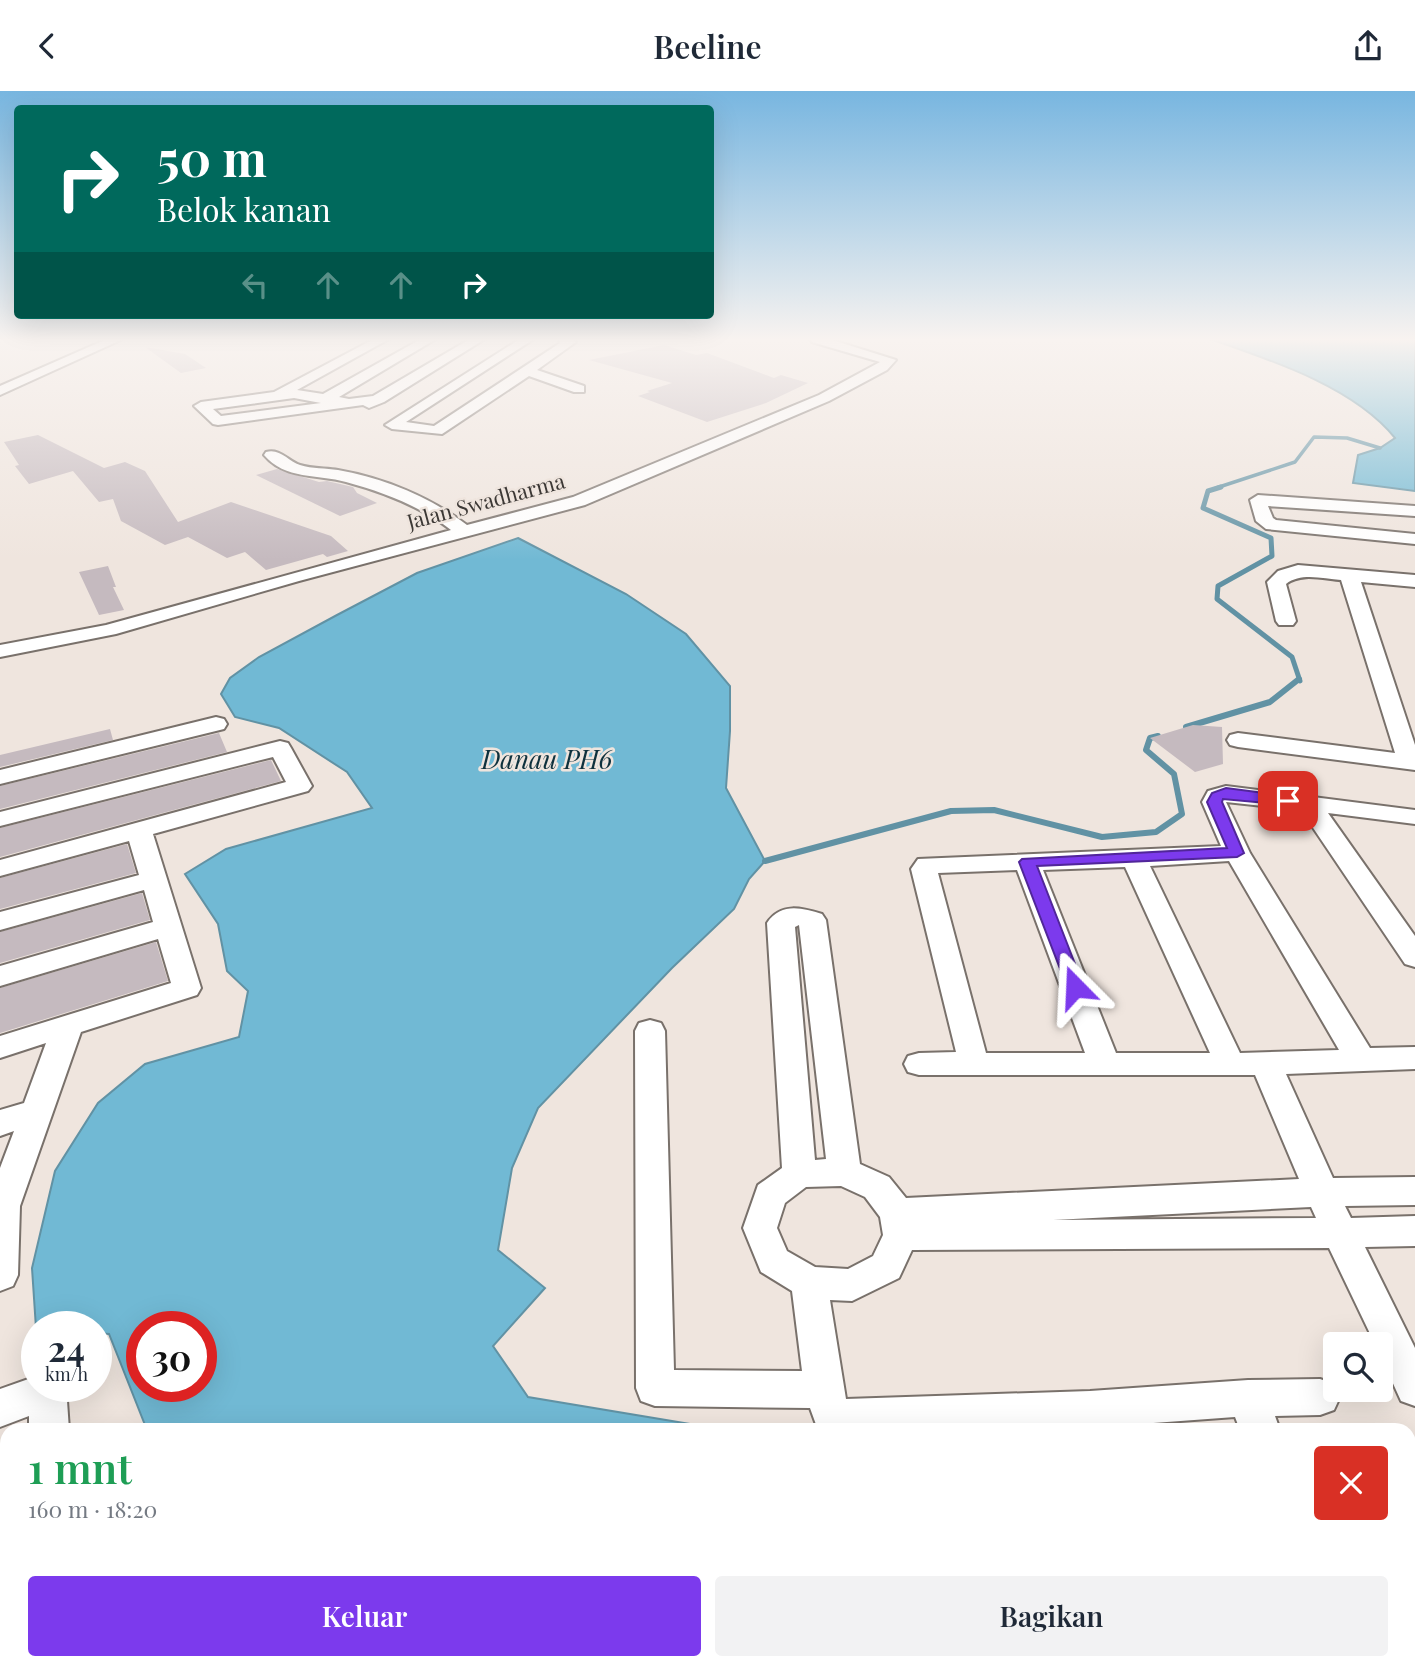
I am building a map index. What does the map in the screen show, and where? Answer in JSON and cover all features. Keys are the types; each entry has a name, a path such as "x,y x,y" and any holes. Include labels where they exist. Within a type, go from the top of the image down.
{"street":[{"path":"209,413 218,421 279,413"},
{"path":"412,413 392,425 437,431 465,413"},
{"name":"Jalan Swadharma","path":"0,650 109,630 292,577 597,495 788,413"},
{"path":"272,454 296,469 314,474 347,477 407,496 441,512 465,531"},
{"path":"1415,511 1258,500 1267,524 1415,539"},
{"path":"1342,533 1353,552"},
{"path":"1238,740 1412,762 1355,576 1358,561 1415,566"},
{"path":"1286,621 1276,582 1279,578 1298,571 1415,581"},
{"path":"0,777 216,724"},
{"path":"0,819 280,748 300,786 0,868"},
{"path":"1361,1060 1237,853 1214,802 1217,796 1226,793 1415,817"},
{"path":"1309,804 1415,957"},
{"path":"0,1047 187,988 139,831"},
{"path":"974,1064 924,869 927,865 1237,853"},
{"path":"1134,859 1230,1064"},
{"path":"1027,862 1104,1063"},
{"path":"0,921 153,879"},
{"path":"799,1174 781,923 795,915 812,920 844,1172"},
{"path":"0,976 168,927"},
{"path":"0,1275 2,1207 68,1026"},
{"path":"650,1031 655,1388 824,1390"},
{"path":"919,1064 1266,1065 1415,1058"},
{"path":"1266,1065 1340,1233 1415,1388"},
{"path":"0,1123 37,1111"},
{"path":"844,1172 877,1187 899,1224 886,1267 852,1285 809,1283 775,1261 761,1228 770,1195 799,1174 844,1172"},
{"path":"899,1224 1324,1192 1415,1191"},
{"path":"899,1224 1340,1233 1415,1231"},
{"path":"809,1283 824,1390 833,1418 937,1423 1254,1414 1320,1397"},
{"path":"0,1408 48,1390 49,1423"}],"water":[{"path":"1368,413 1415,413 1415,491 1353,483 1358,455 1380,448 1395,438"},
{"name":"Danau PH6","path":"518,538 626,594 686,634 730,686 726,788 765,861 749,879 734,909 672,968 538,1108 512,1168 498,1250 545,1288 493,1346 528,1397 684,1423 144,1423 136,1402 217,1402 217,1311 126,1311 126,1377 112,1342 112,1311 35,1311 32,1268 55,1171 98,1103 145,1064 239,1037 248,991 227,971 218,924 185,874 226,849 372,808 347,772 279,728 235,717 221,694 230,678 259,657 417,573"}],"building":[{"path":"682,413 736,413 707,422"},
{"path":"38,435 104,468 125,462 145,471 178,522 231,502 331,536 348,551 327,557 323,554 266,570 245,552 227,558 188,537 165,545 121,521 113,499 99,502 73,471 29,484 15,466 19,465 4,442"},
{"path":"277,469 319,482 327,481 353,487 357,493 377,503 340,516 256,475"},
{"path":"108,566 116,587 113,587 124,610 99,615 79,572"},
{"path":"1193,725 1222,727 1223,764 1195,772 1150,738"},
{"path":"110,729 113,740 0,767 0,755"},
{"path":"219,733 227,752 0,809 0,786"},
{"path":"271,760 281,781 0,857 0,828"},
{"path":"127,844 136,873 0,909 0,878"},
{"path":"142,893 150,920 0,963 0,932"},
{"path":"156,942 168,981 0,1033 0,988"}],"waterway":[{"path":"1216,488 1295,462 1314,437 1347,438 1380,448"},
{"path":"1221,487 1208,491 1203,508 1271,538 1272,556 1218,586 1217,599 1292,657 1300,681"},
{"path":"1186,727 1270,702 1299,679"},
{"path":"765,861 951,811 994,810 1102,837 1156,832 1182,814 1174,774 1146,750 1150,738 1158,736"}],"route":[{"path":"1075,987 1027,862 1237,853 1214,802 1217,796 1226,793 1288,801"}]}
